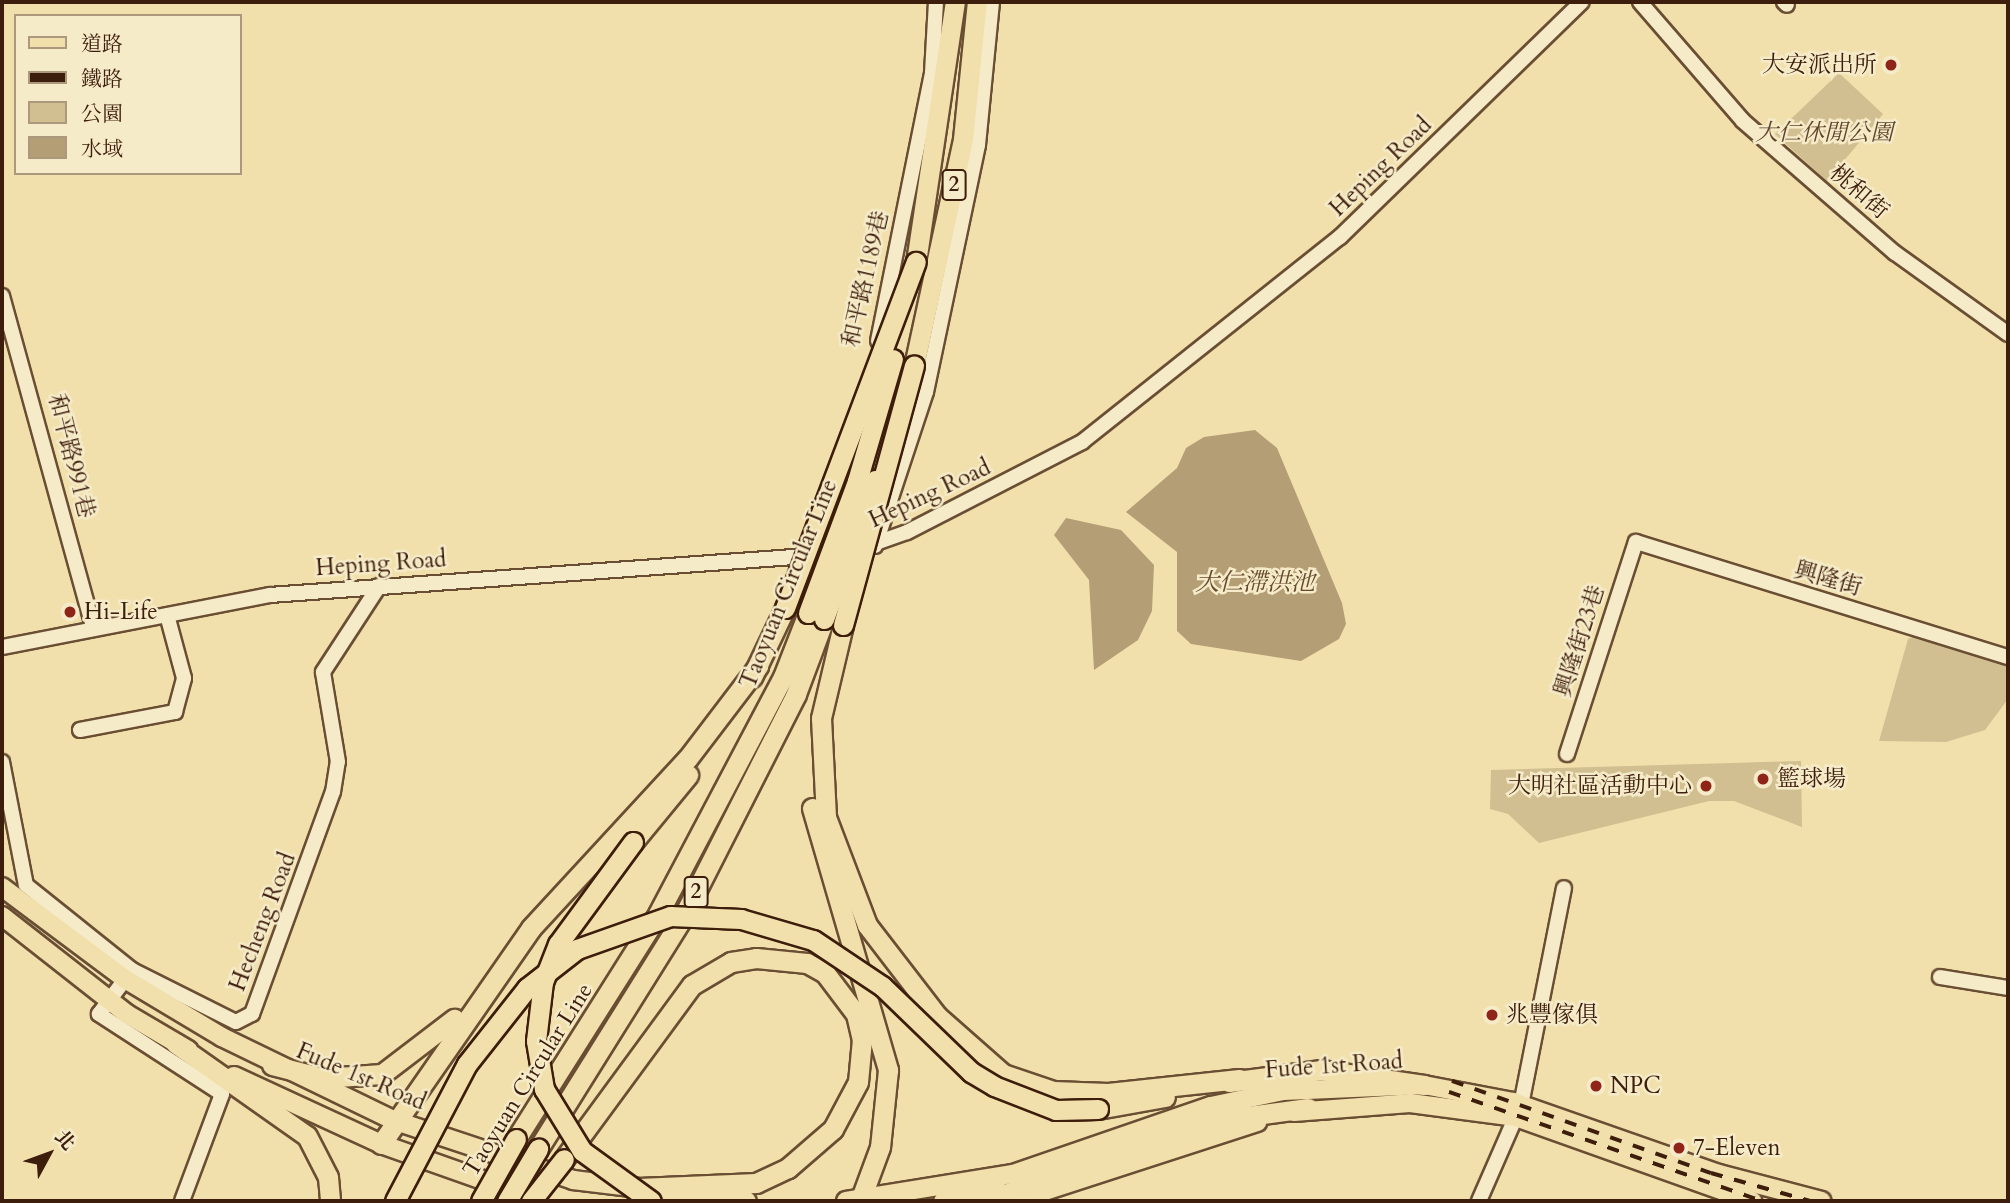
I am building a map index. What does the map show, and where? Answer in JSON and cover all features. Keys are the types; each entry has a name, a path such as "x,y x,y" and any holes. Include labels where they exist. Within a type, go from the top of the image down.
{"highway":[{"name":"Taoyuan Circular Line","path":"507,1201 684,915 796,694 816,616 857,481 915,262 955,2"},
{"name":"Taoyuan Circular Line","path":"481,1201 516,1139 658,914 816,616 914,366 963,139 977,2"},
{"path":"531,1201 564,1159 692,985 731,962 757,958 807,962 825,974 856,1014 862,1039 858,1082 833,1129 788,1168 756,1183 645,1195 582,1151 544,1089 536,1041 543,982 558,944 633,842 720,736 758,666 785,608 915,262"},
{"path":"914,366 843,625 821,718 826,817 867,925 937,1016 1003,1074 1053,1091 1108,1093 1321,1070 1424,1084"},
{"path":"843,625 817,692 809,764 821,852 878,1020 888,1070 880,1147 860,1201"},
{"path":"381,1144 393,1119 496,975 582,869 688,758 758,666"},
{"path":"395,1201 467,1064 527,988 577,949 670,916 741,919 813,940 883,986 971,1072 994,1086 1056,1110 1098,1109 1239,1079"},
{"path":"272,1065 323,1078 382,1074 428,1043 496,975"},
{"path":"175,1043 307,1136 328,1177 330,1201"},
{"path":"986,1201 1016,1195 1138,1146 1217,1119 1308,1108"},
{"path":"943,1201 1016,1195"}],"main road":[{"name":"Fude 1st Road","path":"2,887 129,974 272,1065 393,1119 573,1180 645,1195 747,1201"},
{"path":"2,916 109,999 175,1043 381,1144 541,1201"},
{"name":"Fude 1st Road","path":"846,1201 886,1199 1013,1174 1199,1110 1283,1091 1424,1084 1707,1170 1822,1201"},
{"name":"Fude 1st Road","path":"1016,1195 1308,1108 1410,1104 1518,1111 1752,1201"}],"street":[{"name":"和平路1189巷","path":"807,559 881,333 932,73 936,2"},
{"path":"875,546 929,379 978,145 992,2"},
{"name":"Heping Road","path":"2,647 270,596 379,586 807,559 875,546 1082,442 1340,237 1581,2"},
{"name":"桃和街","path":"1640,2 1743,121 1895,253 2008,334"},
{"name":"和平路991巷","path":"2,296 94,629"},
{"name":"興隆街","path":"1636,542 2008,657"},
{"name":"興隆街23巷","path":"1567,754 1636,542"},
{"name":"Hecheng Road","path":"129,974 236,1022 252,1014 333,792 338,762 323,672 379,586"},
{"path":"80,730 175,712 184,678 167,615"},
{"path":"2,762 26,885 129,974 99,1014 222,1094 182,1201"},
{"path":"1479,1201 1518,1111 1564,888"},
{"path":"1940,977 2008,988"}],"green space":[{"name":"大仁休閒公園","path":"1839,73 1883,114 1827,181 1775,134"},
{"path":"1917,635 2008,663 2008,699 1985,730 1946,742 1879,741 1908,639"},
{"path":"1801,761 1802,827 1734,801 1709,801 1539,843 1508,814 1490,809 1491,770"}],"water":[{"name":"大仁滯洪池","path":"1255,430 1277,448 1342,603 1346,624 1339,639 1301,661 1191,644 1177,631 1177,552 1126,512 1177,468 1186,448 1204,437"},
{"path":"1066,518 1121,530 1154,565 1152,611 1138,640 1094,670 1089,580 1054,535"}],"railway":[{"path":"1452,1081 1711,1173 1810,1201"},
{"path":"1449,1092 1762,1201"}],"place":[{"name":"大安派出所","path":"1891,65"},
{"name":"Hi-Life","path":"70,612"},
{"name":"籃球場","path":"1763,779"},
{"name":"大明社區活動中心","path":"1706,786"},
{"name":"兆豐傢俱","path":"1492,1015"},
{"name":"NPC","path":"1596,1086"},
{"name":"7-Eleven","path":"1679,1148"}]}
